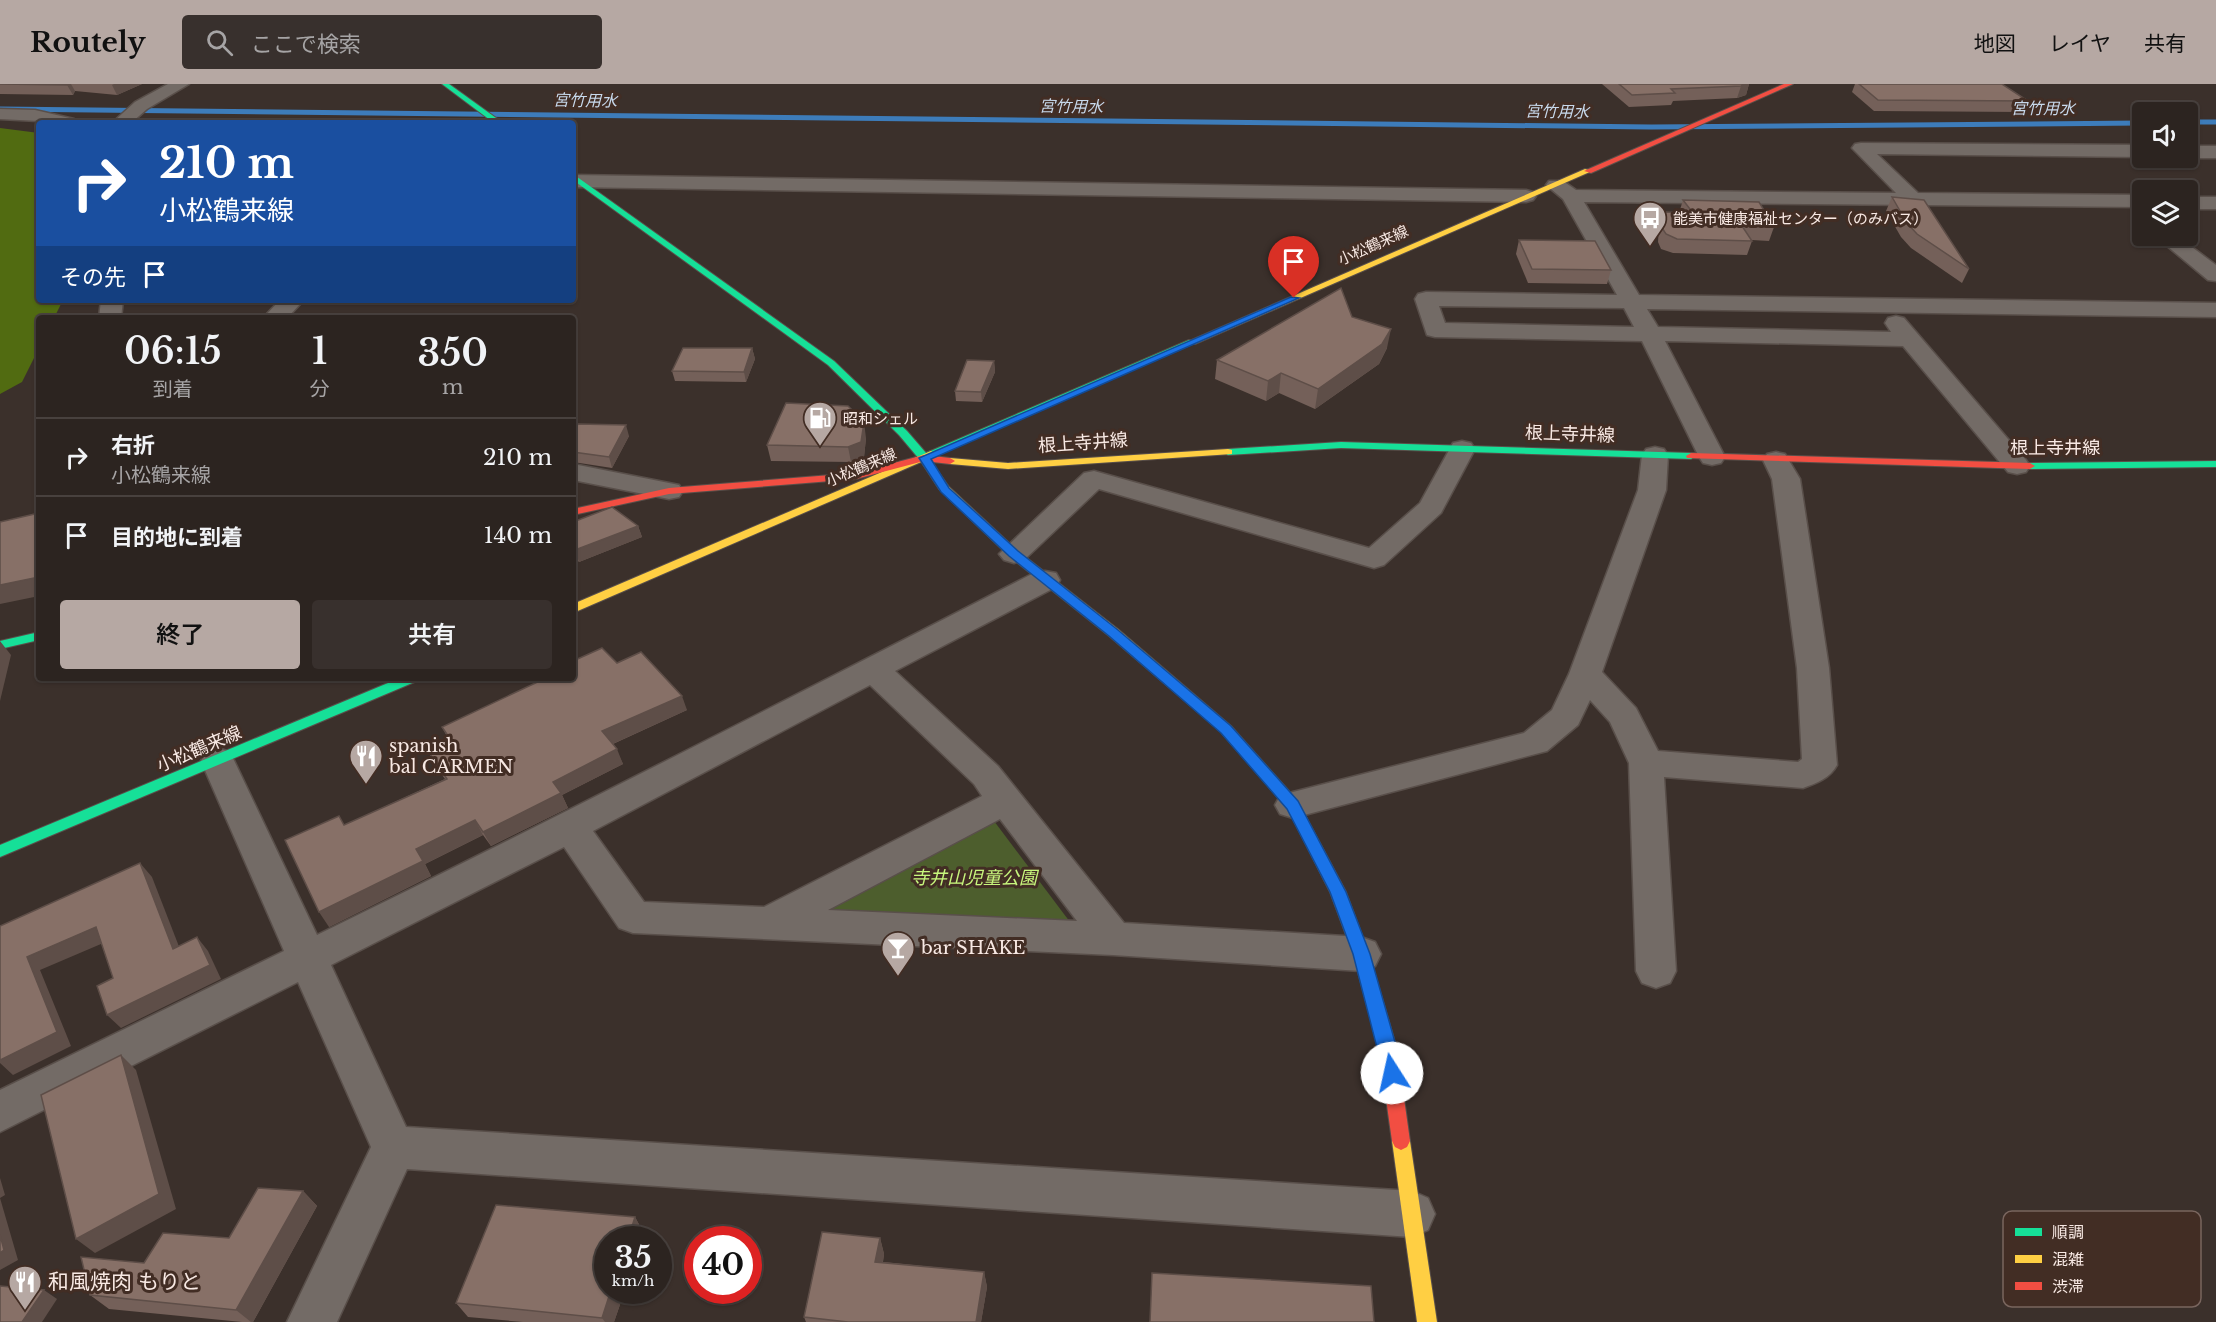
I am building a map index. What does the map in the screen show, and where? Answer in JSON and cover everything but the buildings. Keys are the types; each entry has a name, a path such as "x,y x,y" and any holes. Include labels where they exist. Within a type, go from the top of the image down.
{"main road":[{"path":"445,84 496,120"},
{"name":"小松鶴来線","path":"576,608 1188,345 1526,196 1563,190 1675,132 1790,84"},
{"path":"576,180 831,363 903,433 924,458 945,490 1014,554 1114,633 1226,729 1293,805 1338,892 1361,954 1388,1049 1427,1322"},
{"name":"根上寺井線","path":"924,458 1008,466 1341,445 2017,466 2216,464"},
{"path":"576,511 669,491 856,476 924,458"},
{"path":"0,645 36,637"},
{"name":"小松鶴来線","path":"0,851 405,681"}],"street":[{"path":"125,118 181,84"},
{"path":"0,114 34,115 55,120"},
{"path":"1911,198 1861,148 2132,151"},
{"path":"2056,150 2132,209"},
{"path":"2198,152 2216,152"},
{"path":"576,179 1526,196"},
{"path":"1563,190 2132,201"},
{"path":"1563,190 1650,334 1712,457"},
{"path":"2198,202 2216,203"},
{"path":"2178,246 2216,275"},
{"path":"1909,339 1435,330 1426,299 2216,310"},
{"path":"277,315 290,303"},
{"path":"1881,305 2017,466"},
{"path":"1014,554 1094,479 1374,559 1431,507 1462,449"},
{"path":"1293,805 1534,742 1566,717 1585,674 1652,490 1655,455"},
{"path":"1646,763 1803,776 1820,765 1813,668 1786,479 1776,460"},
{"path":"576,473 669,491"},
{"path":"0,1112 570,827 872,668 1046,580"},
{"path":"872,668 986,775 1113,939"},
{"path":"1585,674 1624,716 1646,763 1656,971"},
{"path":"218,761 305,958 393,1147 312,1322"},
{"path":"768,923 1005,800"},
{"path":"570,827 633,916 1113,939 1361,954"},
{"path":"393,1147 1412,1214"}],"green space":[{"path":"0,128 36,133 36,303 62,303 56,315 36,315 36,354 22,382 0,394"},
{"name":"寺井山児童公園","path":"991,817 1076,930 793,918"}],"waterway":[{"name":"宮竹用水","path":"0,109 1651,127 2132,123"},
{"name":"宮竹用水","path":"2198,122 2216,122"}],"traffic: fast":[{"path":"445,84 495,120"},
{"path":"576,178 831,363 903,433 924,458 943,487"},
{"path":"931,454 1192,342"},
{"path":"1228,452 1341,445 1691,456"},
{"path":"2030,466 2216,464"},
{"path":"0,645 36,637"},
{"path":"0,851 405,681"}],"traffic: slow":[{"path":"1192,342 1588,171"},
{"path":"950,461 1008,466 1228,452"},
{"path":"576,608 931,454"},
{"path":"943,487 1014,554 1114,633 1226,729 1293,805 1300,819"},
{"path":"1401,1141 1427,1322"}],"traffic: jam":[{"path":"1588,171 1790,84"},
{"path":"1691,456 2030,466"},
{"path":"576,511 669,491 856,476 924,458 950,461"},
{"path":"1300,819 1338,892 1361,954 1388,1049 1401,1141"}],"place":[{"name":"能美市健康福祉センター（のみバス）","path":"1650,247"},
{"name":"昭和シェル","path":"820,447"},
{"name":"spanish bal CARMEN","path":"366,785"},
{"name":"bar SHAKE","path":"898,977"},
{"name":"和風焼肉 もりと","path":"25,1311"}],"route":[{"path":"1294,298 924,458 945,490 1014,554 1114,633 1226,729 1293,805 1338,892 1361,954 1388,1049 1392,1073"}]}
